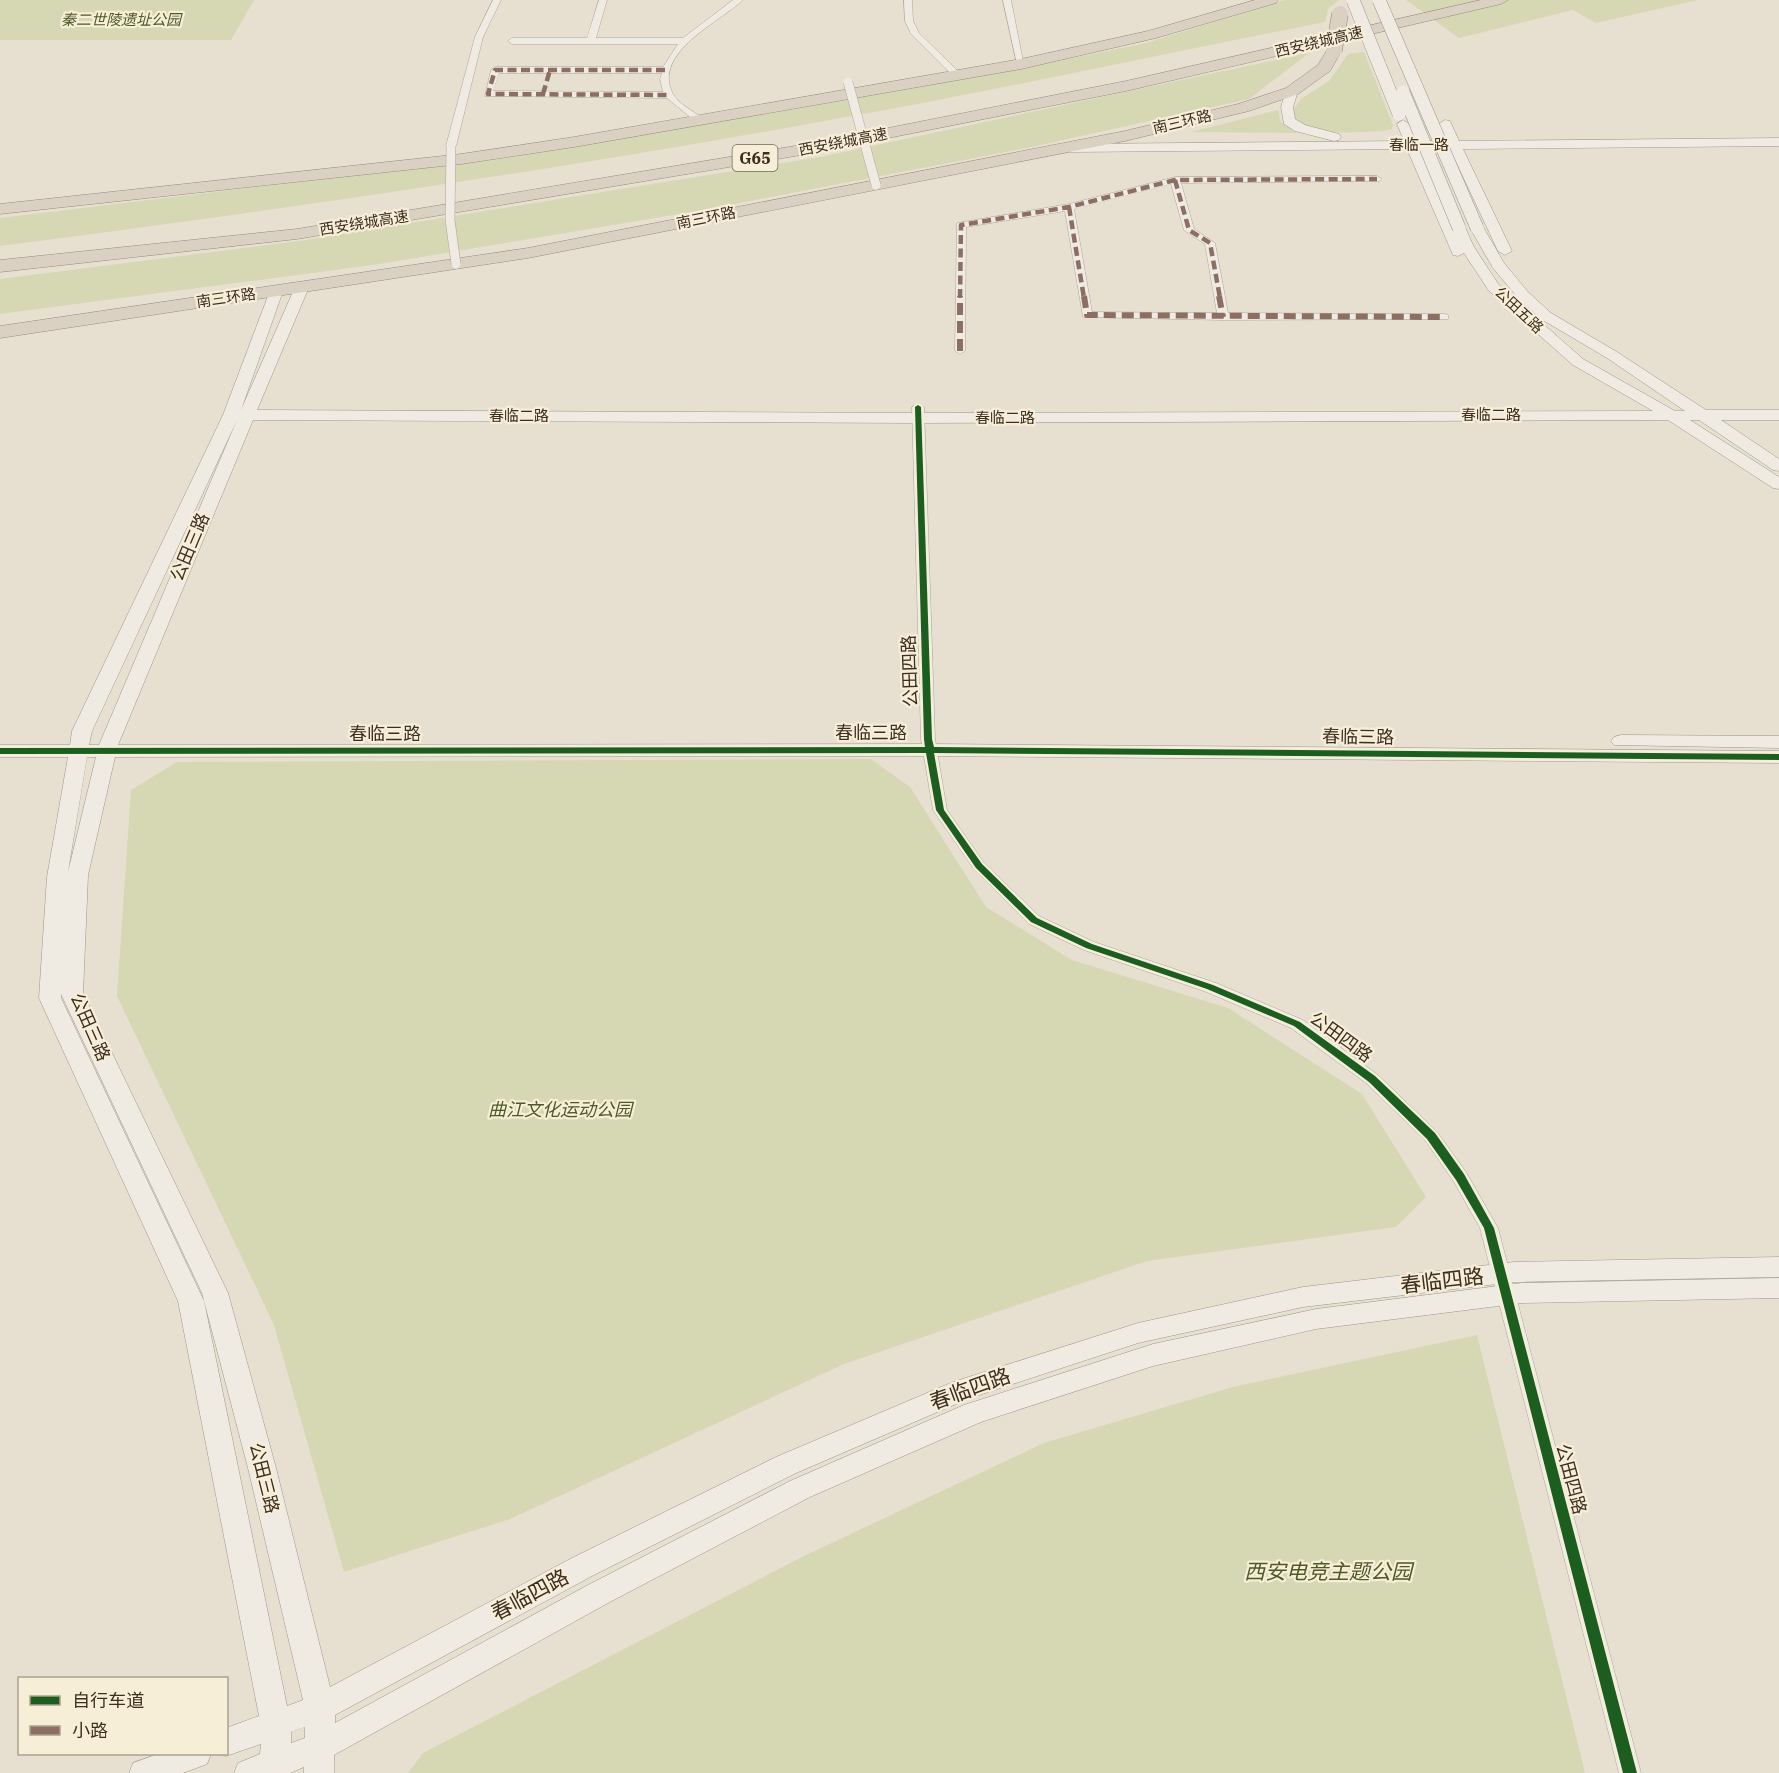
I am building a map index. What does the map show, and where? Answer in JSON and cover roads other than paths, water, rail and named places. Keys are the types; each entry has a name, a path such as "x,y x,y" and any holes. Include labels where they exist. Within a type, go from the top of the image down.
{"highway":[{"path":"0,209 461,159 699,120 1021,64 1151,35 1271,0"},
{"name":"南三环路","path":"0,332 528,253 1059,149 1243,108 1292,91 1324,68 1334,50 1340,14 1352,0"},
{"name":"西安绕城高速","path":"435,194 798,137 1107,76 1448,0"},
{"name":"西安绕城高速","path":"0,266 297,234 807,149 1126,86 1501,0"},
{"path":"0,255 236,224"}],"street":[{"path":"456,264 450,220 451,146 479,37 497,0"},
{"path":"591,40 603,0"},
{"path":"668,95 665,70 672,54 706,22 739,0"},
{"path":"908,0 909,21 915,34 958,76"},
{"path":"1007,0 1021,64"},
{"path":"1352,0 1452,242 1481,288 1498,307 1528,333 1578,362"},
{"name":"公田五路","path":"1365,0 1467,247 1494,288 1578,362 1663,410 1779,484"},
{"name":"公田五路","path":"1379,0 1477,228 1498,265 1523,295 1546,316 1612,355 1779,466"},
{"path":"1392,0 1450,135 1501,243 1519,273 1541,298 1612,355"},
{"path":"512,41 686,41"},
{"path":"665,70 495,70 488,94 668,95 699,120"},
{"path":"543,94 550,70"},
{"path":"848,82 876,184"},
{"name":"春临一路","path":"1292,91 1287,107 1287,117 1293,125 1337,137 1779,134"},
{"name":"春临一路","path":"1059,149 1407,135"},
{"name":"春临一路","path":"1450,135 1779,142"},
{"path":"960,351 961,225 1069,207 1175,180 1377,179"},
{"path":"1175,180 1189,230 1210,243 1223,317"},
{"path":"1069,207 1086,315 1444,317"},
{"name":"公田三路","path":"275,1768 276,1724 191,1301 50,998 57,878 80,744 302,287"},
{"name":"公田三路","path":"276,291 240,411 108,744 78,875 72,993 215,1293 262,1468 320,1708 319,1773"},
{"name":"春临二路","path":"240,411 1694,410 1779,406"},
{"name":"春临二路","path":"1694,410 1779,415"},
{"name":"公田四路","path":"918,412 929,744 940,810 979,866 1034,920 1089,946 1210,987 1297,1024 1372,1079 1431,1136 1460,1177 1489,1228 1630,1773"},
{"name":"春临三路","path":"0,738 80,744 1779,742"},
{"name":"春临三路","path":"0,751 80,744"},
{"name":"春临三路","path":"929,744 1779,757"},
{"name":"春临四路","path":"228,1741 320,1708 582,1568 786,1465 962,1390 1138,1333 1303,1297 1779,1267"},
{"name":"春临四路","path":"249,1773 275,1768 321,1746 598,1594 800,1488 973,1413 1153,1355 1316,1320 1504,1285 1779,1288"},
{"path":"144,1773 193,1755"}],"park label":[{"name":"秦二世陵遗址公园","path":"121,20"},
{"name":"曲江文化运动公园","path":"560,1110"},
{"name":"西安电竞主题公园","path":"1328,1572"}]}
